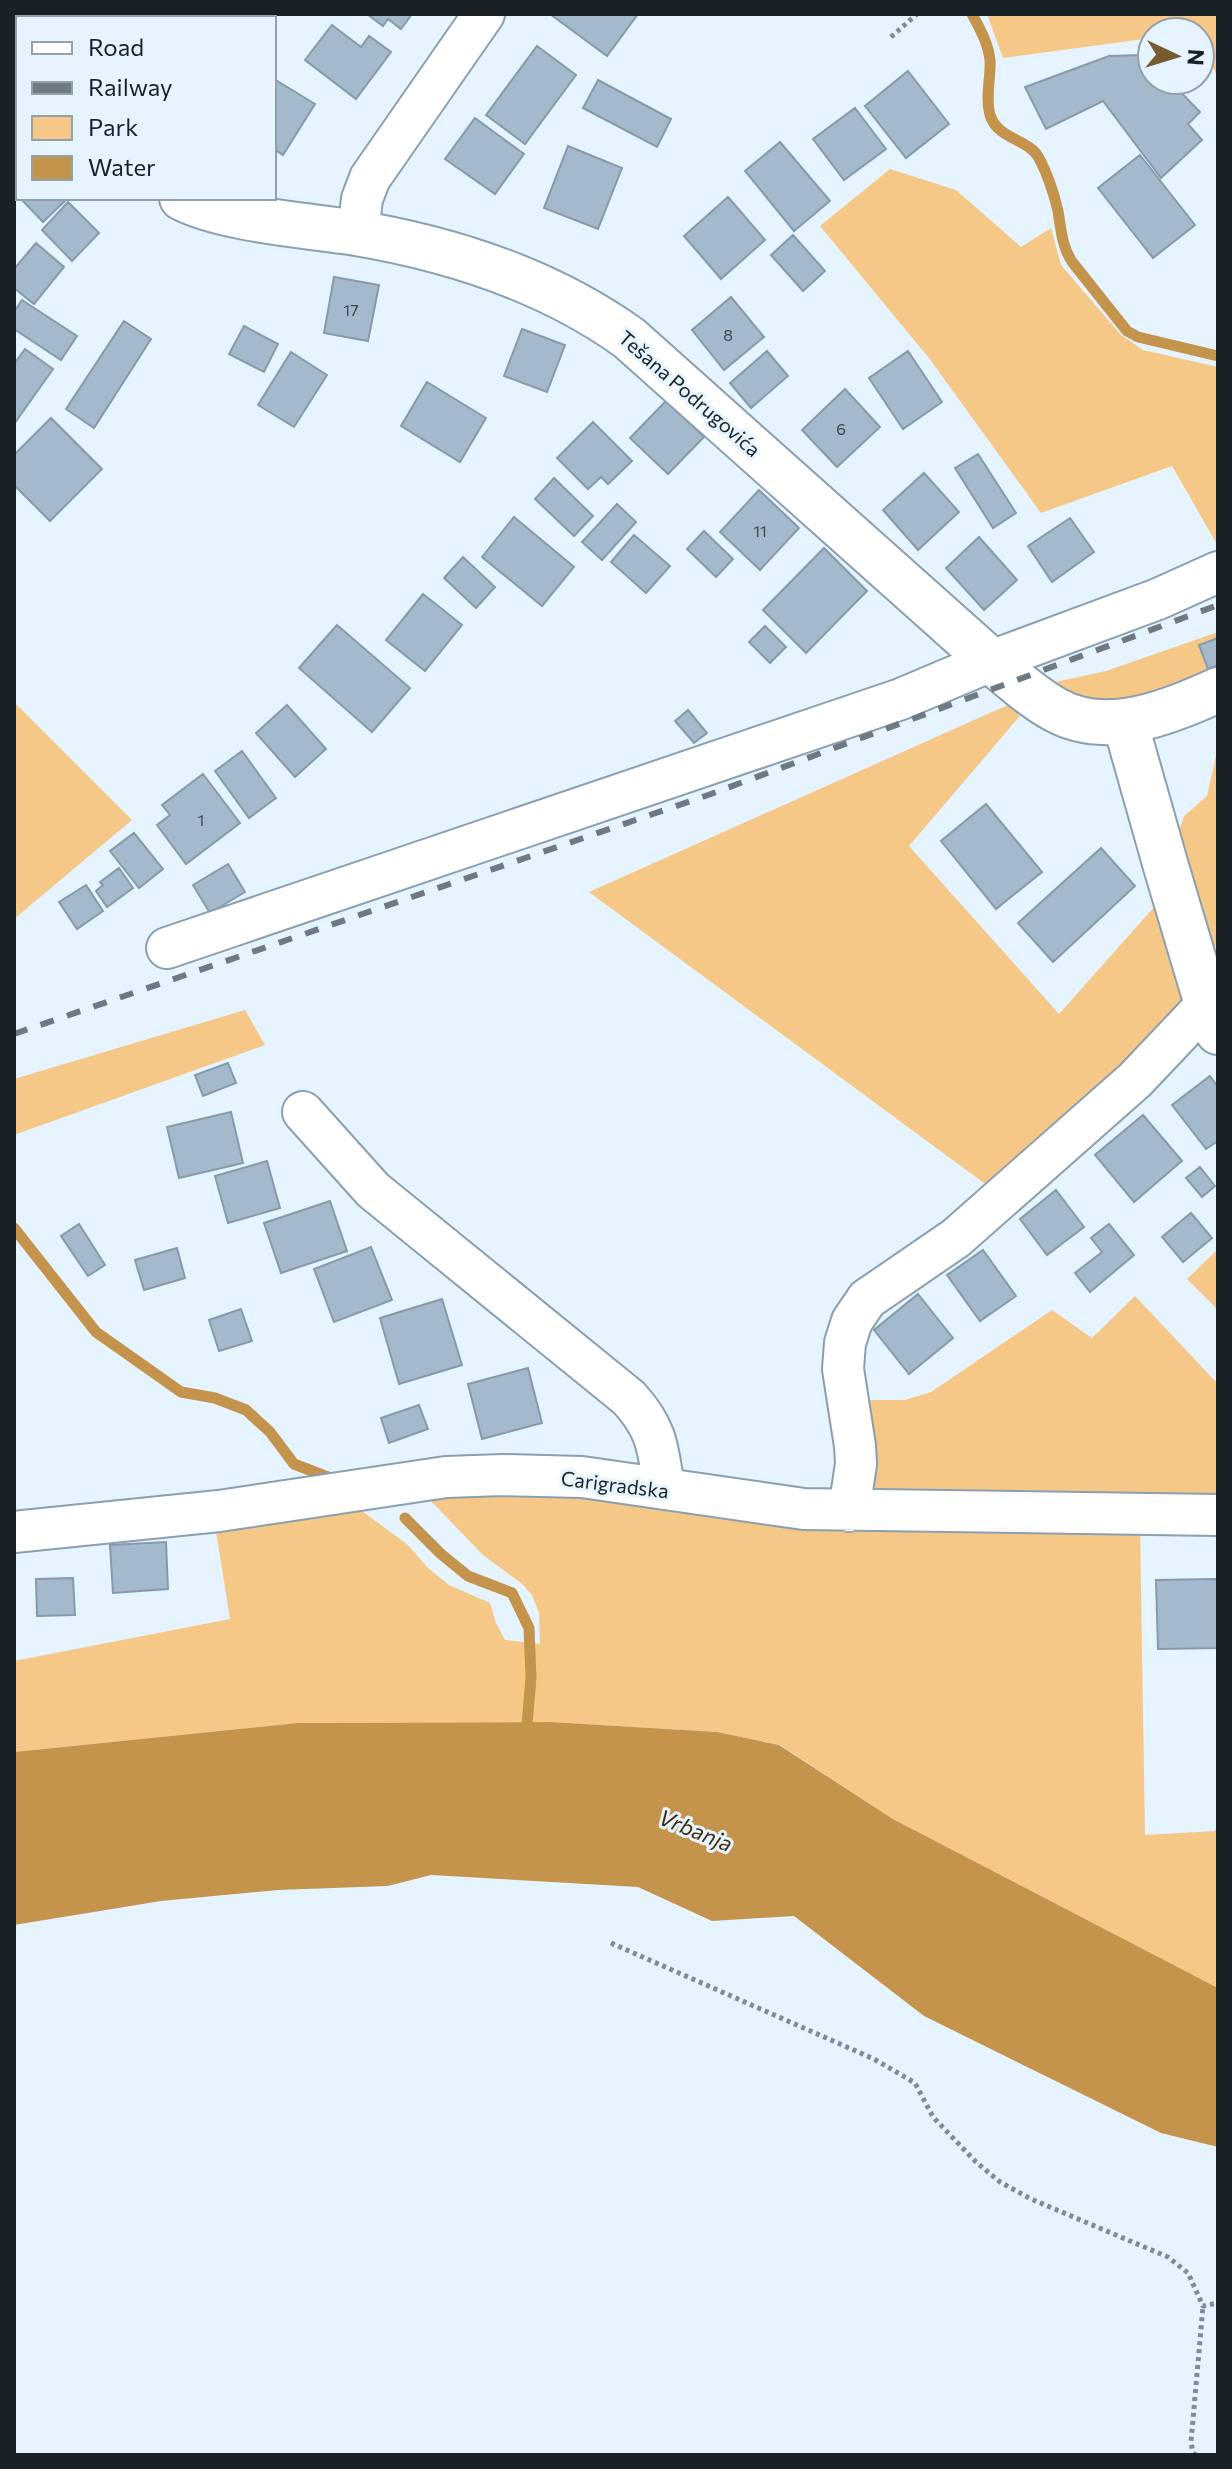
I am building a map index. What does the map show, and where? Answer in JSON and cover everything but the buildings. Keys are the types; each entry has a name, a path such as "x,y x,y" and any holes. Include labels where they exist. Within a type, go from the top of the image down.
{"street":[{"path":"358,234 362,199 375,170 484,14"},
{"name":"Tešana Podrugovića","path":"186,200 238,215 358,234 488,265 584,308 629,338 991,661 1038,700 1059,712 1079,720 1125,722 1175,708 1218,690"},
{"path":"167,948 901,699 991,661 1131,610 1218,572"},
{"path":"849,1511 856,1464 843,1369 845,1343 852,1321 867,1299 956,1238 1135,1080 1212,1018 1125,722"},
{"path":"303,1112 373,1190 629,1398 646,1416 658,1443 664,1489"},
{"name":"Carigradska","path":"14,1532 219,1511 446,1477 503,1475 582,1477 763,1505 849,1511 1218,1515"}],"path":[{"path":"891,37 917,14"},
{"path":"611,1943 874,2059 915,2083 933,2117 1000,2182 1031,2199 1168,2257 1188,2273 1203,2306 1191,2442 1196,2455"},
{"path":"1203,2306 1218,2303"}],"green space":[{"path":"987,14 1218,14 1218,77 1216,16 1136,16 1136,40 1003,58"},
{"path":"890,169 956,190 1021,247 1051,228 1061,265 1121,335 1143,350 1218,367 1218,546 1172,466 1041,513 929,358 820,226"},
{"path":"1218,632 1218,669 1187,686 1120,703 1088,700 1037,686 1106,671"},
{"path":"14,702 132,820 14,919"},
{"path":"1010,704 1020,716 909,846 1059,1014 1163,897 1186,1003 1153,1048 992,1189 589,892"},
{"path":"1218,747 1218,945 1211,949 1178,835 1184,816 1207,796"},
{"path":"245,1010 265,1045 14,1135 14,1079"},
{"path":"1218,1249 1218,1310 1187,1279"},
{"path":"1135,1296 1218,1384 1218,1502 884,1494 869,1483 858,1400 905,1400 931,1392 1052,1310 1092,1338"},
{"path":"581,1490 817,1527 994,1532 1140,1526 1145,1835 1215,1831 1218,1823 1218,1988 893,1819 780,1745 717,1732 551,1722 297,1723 14,1752 14,1661 230,1619 215,1525 358,1508 408,1545 428,1568 449,1585 490,1603 505,1640 540,1644 539,1613 532,1595 483,1555 427,1497"}],"water":[{"name":"Vrbanja","path":"551,1722 717,1732 779,1745 893,1819 1218,1988 1218,2147 1161,2133 924,2016 794,1916 712,1921 638,1887 431,1875 388,1886 278,1890 161,1901 14,1925 14,1752 297,1723"}],"waterway":[{"path":"972,14 989,54 990,115 999,129 1028,146 1039,158 1058,211 1064,245 1073,263 1127,331 1138,337 1218,356"},
{"path":"14,1228 96,1332 181,1392 215,1398 246,1410 270,1432 294,1464 338,1481"},
{"path":"405,1518 468,1576 512,1593 529,1628 531,1678 526,1736"}],"railway":[{"path":"14,1034 711,794 1218,605"}]}
